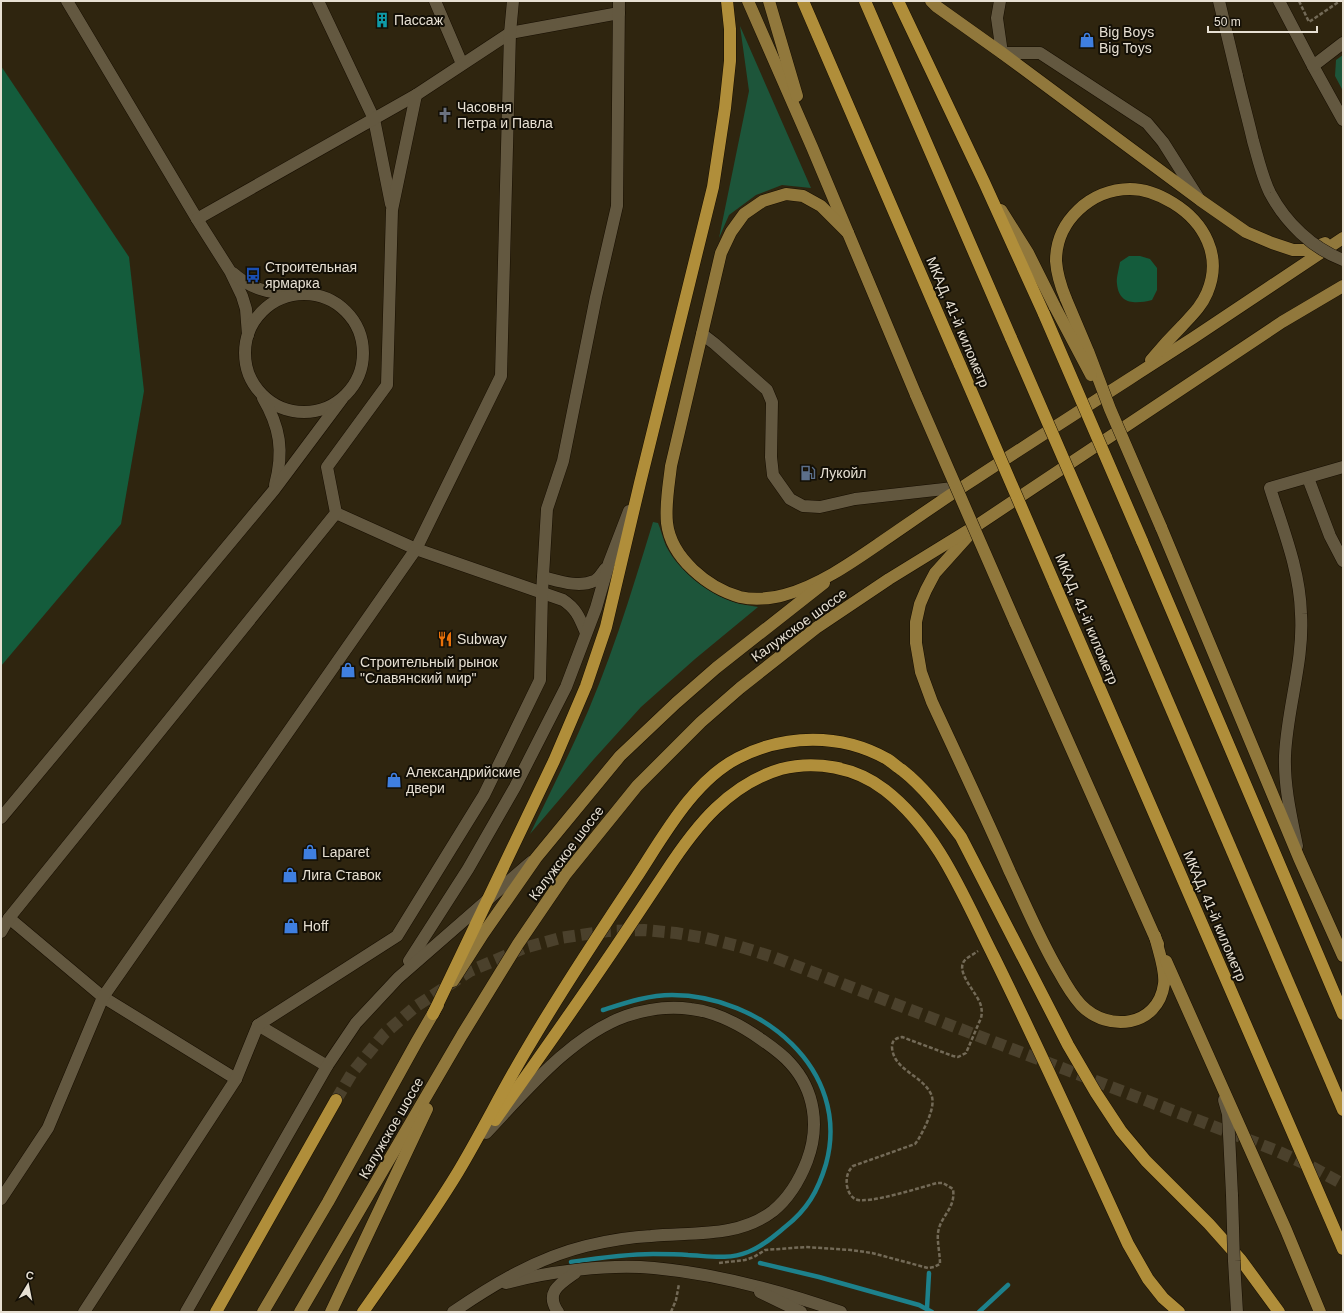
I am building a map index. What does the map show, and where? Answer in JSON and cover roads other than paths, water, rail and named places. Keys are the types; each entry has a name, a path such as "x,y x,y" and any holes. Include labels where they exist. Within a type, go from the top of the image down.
{"highway":[{"path":"433,1014 554,761 586,686 606,627 713,187 725,108 730,61 730,29 727,1"},
{"name":"МКАД, 41-й километр","path":"803,1 1343,1249"},
{"path":"865,1 1106,557 1343,1110"},
{"path":"898,1 984,182 1044,314 1341,1009"},
{"path":"363,1312 459,1170 527,1049 580,962 679,813 699,789 714,775 737,758 762,748 792,740 826,739 858,746 888,759 915,780 938,806 961,837 1068,1045 1120,1131 1146,1162 1209,1224 1241,1260 1279,1312"},
{"path":"459,1170 588,989 696,829 716,808 736,791 758,778 781,769 807,766 832,767 857,774 882,788 902,804 940,851 1020,1008 1128,1244 1148,1279 1163,1298 1179,1312"},
{"path":"216,1312 336,1100"}],"main road":[{"path":"748,1 812,147 916,395 1015,622 1286,1230 1320,1312"},
{"path":"769,1 812,147"},
{"path":"931,1 1200,200 1246,232 1272,244 1293,250 1307,250 1343,237"},
{"path":"984,182 1028,253 1081,357 1110,409"},
{"path":"1139,372 1203,302 1211,280 1213,268 1212,255 1204,232 1188,213 1155,193 1131,189 1118,190 1094,198 1083,205 1074,214 1061,236 1056,260 1057,273 1110,409 1162,527 1300,858 1343,956"},
{"path":"848,233 821,206 803,196 786,194 763,201 744,214 730,232 721,253 671,466 667,498 667,523 673,544 687,564 704,579 725,592 743,598 763,599 784,596 813,584 845,567 962,487 1343,237"},
{"path":"1155,936 1164,982 1159,1000 1148,1013 1138,1019 1125,1022 1112,1022 1095,1016 1081,1005 1070,991 1045,950 932,702 921,672 916,643 916,622 920,604 936,573 978,524 1282,322 1343,287"},
{"name":"Калужское шоссе","path":"300,1312 462,1035 518,944 565,875 642,780 701,722 740,688 816,628 889,579 978,524"},
{"name":"Калужское шоссе","path":"263,1312 328,1202 433,1014 483,934 536,858 620,756 676,703 722,663 845,567"},
{"path":"331,1312 462,1035"}],"street":[{"path":"67,1 197,219 230,271 242,296 246,309 248,336"},
{"path":"318,1 374,119 392,210"},
{"path":"435,1 462,64"},
{"path":"1,1199 48,1128 103,997 416,549 500,376 510,33 514,1"},
{"path":"84,1312 236,1079 258,1025 397,936 484,795 540,680 542,593 548,509 563,461 596,297 617,206 619,1"},
{"path":"1000,1 996,18 1002,54 1040,53 1147,123 1163,142 1200,200"},
{"path":"1219,1 1260,166 1270,193 1288,221 1312,243 1329,254 1343,260"},
{"path":"1278,1 1343,120"},
{"path":"197,219 374,119 416,94 510,33 619,14"},
{"path":"1313,66 1343,43"},
{"path":"1,932 9,918 336,513 327,467 387,385 392,210 416,94"},
{"path":"1,818 274,490 342,399 350,391 361,370 363,347 361,336 353,321 342,307 322,296 269,292 254,288 243,282 230,271"},
{"path":"274,490 278,474 280,442 276,424 250,375 245,358 245,347 252,325 267,307 282,298 299,294"},
{"path":"702,334 767,390 772,402 773,475 790,499 803,506 820,507 855,499 962,487"},
{"path":"258,390 276,405 298,412 321,410 342,399"},
{"path":"1300,858 1287,794 1285,757 1288,727 1301,647 1302,615 1299,587 1292,554 1270,488 1343,467"},
{"path":"1308,478 1330,536 1343,561"},
{"path":"398,978 464,875 515,787 566,687 596,608 609,563 640,483"},
{"path":"336,513 416,549 563,600 572,605 579,616 586,634"},
{"path":"543,578 584,584 596,581 609,563"},
{"path":"186,1312 328,1066 356,1023 398,978 536,858"},
{"path":"9,918 103,997 236,1079"},
{"path":"457,1310 479,1294 516,1273 559,1254 586,1246 631,1237 721,1232 741,1227 756,1221 773,1211 786,1198 796,1183 805,1167 811,1149 814,1135 814,1119 812,1103 799,1074 776,1050 731,1020 691,1009 671,1008 649,1010 627,1016 608,1024 580,1041 535,1081 486,1132"},
{"path":"258,1025 328,1066"},
{"path":"1220,1081 1228,1114 1237,1312"},
{"path":"495,1286 520,1280 578,1271 633,1267 653,1268 687,1273 782,1292 841,1312"},
{"path":"558,1312 554,1304 554,1292 561,1283 578,1271"},
{"path":"739,1283 802,1312"},
{"path":"457,1310 473,1312"}],"waterway":[{"path":"571,1262 612,1256 643,1254 726,1257 753,1250 768,1241 793,1221 806,1207 819,1183 826,1164 830,1129 825,1098 812,1069 792,1044 766,1023 737,1008 705,998 672,995 645,998 603,1010"},
{"path":"760,1263 819,1277 919,1305 932,1312"},
{"path":"927,1308 929,1273"},
{"path":"979,1312 1008,1285"}],"tunnel":[{"path":"336,1100 352,1073 384,1034 415,1007 470,971 524,948 560,938 608,931 644,930 706,938 773,957 1275,1150 1312,1167 1343,1184"}],"place":[{"name":"Пассаж","path":"382,20"},
{"name":"Big Boys Big Toys","path":"1087,40"},
{"name":"Часовня Петра и Павла","path":"445,115"},
{"name":"Строительная ярмарка","path":"253,275"},
{"name":"Лукойл","path":"808,473"},
{"name":"Subway","path":"445,639"},
{"name":"Строительный рынок \"Славянский мир\"","path":"348,670"},
{"name":"Александрийские двери","path":"394,780"},
{"name":"Laparet","path":"310,852"},
{"name":"Лига Ставок","path":"290,875"},
{"name":"Hoff","path":"291,926"}]}
